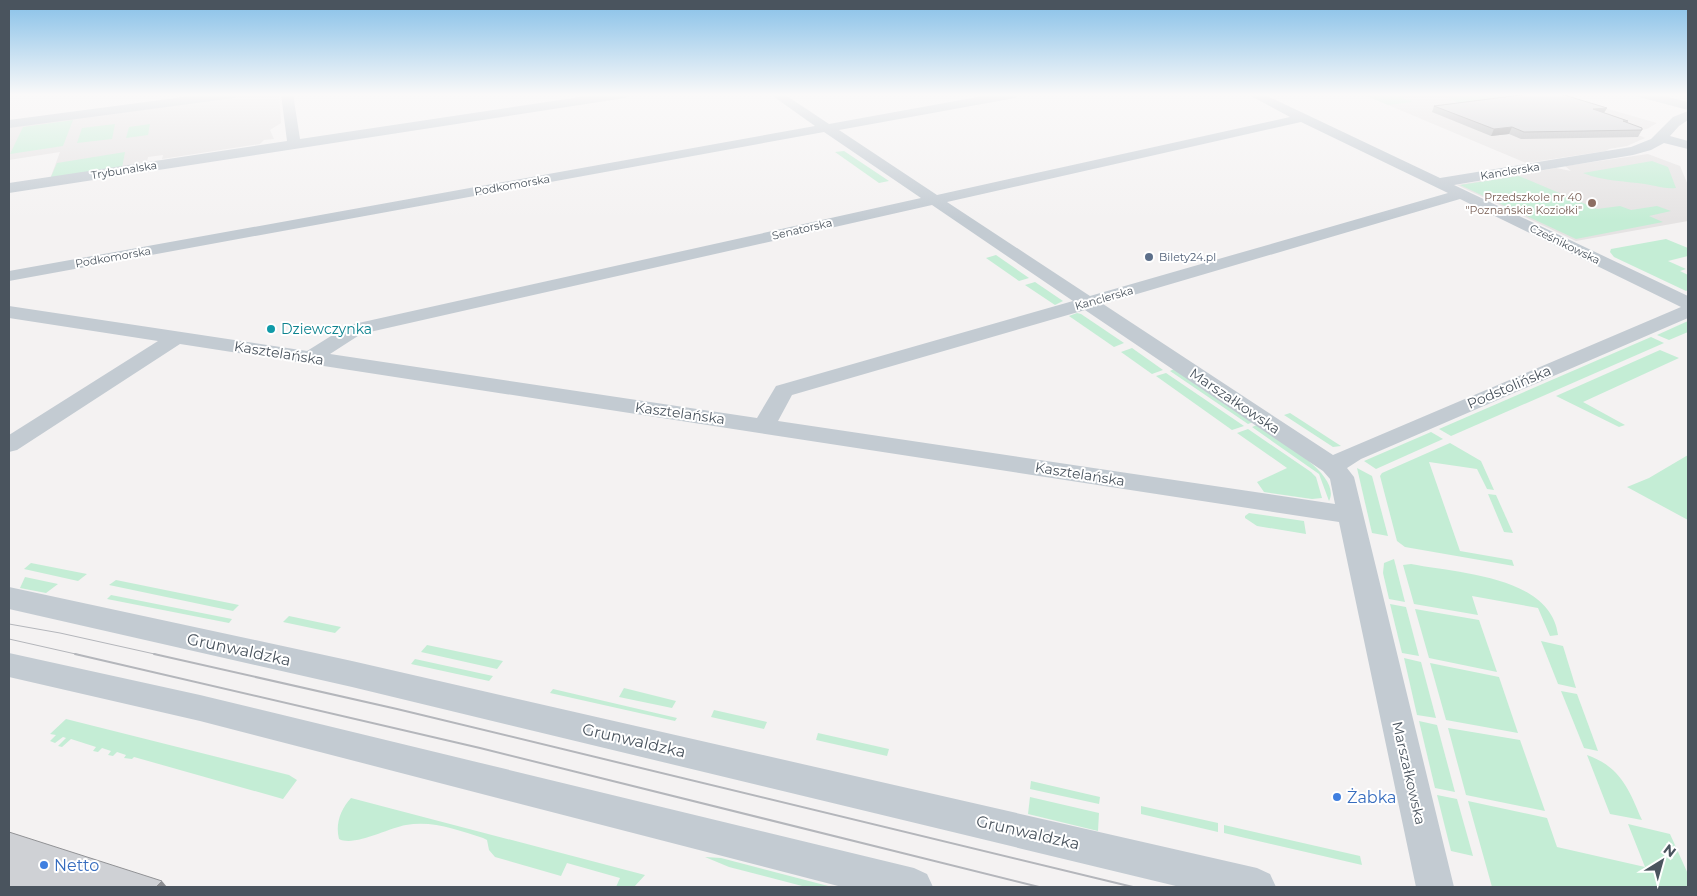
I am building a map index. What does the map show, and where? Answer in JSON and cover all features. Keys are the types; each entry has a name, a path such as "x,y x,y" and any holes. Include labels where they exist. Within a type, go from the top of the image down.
{"street":[{"path":"293,136 294,144"},
{"name":"Trybunalska","path":"9,188 348,136"},
{"name":"Podkomorska","path":"9,276 784,136"},
{"name":"Marszałkowska","path":"839,136 1332,466 1342,477 1435,887"},
{"name":"Senatorska","path":"310,358 354,330 1221,136"},
{"name":"Cześnikowska","path":"1339,136 1688,303"},
{"path":"1660,138 1688,145"},
{"name":"Kanclerska","path":"1438,183 1633,151 1652,145 1660,138"},
{"name":"Kanclerska","path":"764,425 784,391 1462,194"},
{"name":"Podstolińska","path":"1332,466 1352,454 1688,311"},
{"name":"Kasztelańska","path":"9,312 1350,515"},
{"path":"9,445 176,338"},
{"name":"Grunwaldzka","path":"9,598 352,674 1168,876 1257,887"},
{"path":"9,665 200,708 914,887"}],"shaded area":[{"path":"9,136 273,136 274,139 264,140 260,144 162,159 163,155 148,157 147,162 137,165 50,179 60,152 9,160"},
{"path":"1461,136 1640,136 1645,138 1627,146 1606,151 1526,163"},
{"name":"Przedszkole nr 40 \"Poznańskie Koziołki\"","path":"1648,154 1680,166 1688,185 1688,221 1576,241 1457,185 1556,168 1571,171 1565,166"}],"green space":[{"path":"19,136 67,136 63,146 10,154"},
{"path":"79,136 113,136 112,139 77,143"},
{"path":"127,136 142,136 126,138"},
{"path":"844,151 889,181 879,183 835,152"},
{"path":"125,152 122,168 50,179 57,163"},
{"path":"1652,161 1668,167 1676,188 1664,188 1606,179 1583,173"},
{"path":"1519,176 1597,209 1620,206 1631,210 1657,206 1671,211 1649,216 1663,222 1576,239 1460,185"},
{"path":"1666,239 1688,248 1688,256 1668,261 1686,269 1680,271 1688,275 1688,290 1686,291 1614,257 1610,252 1611,249"},
{"path":"996,255 1029,278 1019,281 986,258"},
{"path":"1035,282 1063,301 1055,305 1025,285"},
{"path":"1077,313 1124,343 1114,347 1069,316"},
{"path":"1688,321 1688,332 1669,340 1657,335"},
{"path":"1651,337 1664,343 1451,436 1439,429"},
{"path":"1132,348 1163,370 1152,374 1121,352"},
{"path":"1660,350 1679,358 1583,402 1625,425 1619,427 1556,396"},
{"path":"1174,369 1253,422 1248,424 1170,371"},
{"path":"1166,373 1244,426 1232,430 1156,376"},
{"path":"1290,413 1341,446 1333,447 1284,415"},
{"path":"1257,425 1291,447 1317,469 1326,480 1331,491 1329,501 1319,474 1252,427"},
{"path":"1248,429 1311,472 1316,477 1322,498 1312,499 1264,492 1257,482 1287,468 1237,433"},
{"path":"1431,432 1443,439 1376,469 1364,461"},
{"path":"1450,443 1481,461 1494,490 1487,489 1477,469 1429,462 1460,551 1512,560 1514,566 1405,547 1397,541 1380,476 1382,473"},
{"path":"1688,455 1688,520 1627,487 1649,478"},
{"path":"1357,468 1372,476 1388,536 1372,533"},
{"path":"1488,494 1496,495 1513,533 1504,532"},
{"path":"1249,513 1304,521 1306,534 1257,526 1245,518"},
{"path":"1394,559 1405,602 1389,599 1383,573 1384,563"},
{"path":"31,563 87,574 78,581 24,569"},
{"path":"1411,564 1476,575 1521,589 1539,600 1552,615 1558,635 1550,636 1538,608 1472,596 1478,615 1414,604 1403,565"},
{"path":"25,577 58,584 46,593 20,588"},
{"path":"116,580 239,605 233,611 109,585"},
{"path":"111,595 232,619 229,623 107,599"},
{"path":"1390,604 1406,607 1419,656 1402,653"},
{"path":"1415,609 1479,620 1497,672 1429,658"},
{"path":"289,616 341,627 335,633 283,622"},
{"path":"1541,641 1563,646 1576,688 1558,684"},
{"path":"427,645 503,661 497,669 421,652"},
{"path":"1404,658 1421,662 1436,718 1417,715"},
{"path":"415,659 493,676 489,681 411,664"},
{"path":"1430,663 1499,677 1518,733 1446,720"},
{"path":"624,688 676,701 672,708 619,697"},
{"path":"553,689 677,718 675,721 550,693"},
{"path":"1561,691 1577,694 1598,751 1584,748"},
{"path":"714,710 767,722 764,729 711,717"},
{"path":"66,719 289,775 297,780 283,799 134,757 132,759 124,758 126,755 117,752 113,756 108,755 111,751 102,748 98,752 93,751 96,747 71,739 62,747 58,746 66,738 63,737 55,743 50,741 56,735 50,734"},
{"path":"1419,721 1437,725 1455,792 1435,788"},
{"path":"1448,728 1520,740 1545,811 1466,795"},
{"path":"818,733 889,749 887,756 816,740"},
{"path":"1587,755 1599,760 1616,773 1628,789 1642,820 1610,814"},
{"path":"1031,781 1100,797 1099,804 1030,789"},
{"path":"1437,795 1457,799 1473,856 1451,851"},
{"path":"1030,797 1099,813 1098,831 1028,814"},
{"path":"351,798 645,875 634,887 616,887 620,878 567,863 561,876 495,857 489,850 487,840 455,829 435,825 406,825 362,839 345,841 339,839 338,822 344,807"},
{"path":"1468,801 1547,818 1557,847 1645,867 1628,824 1670,834 1688,874 1688,887 1492,887"},
{"path":"1141,806 1218,823 1218,832 1141,814"},
{"path":"1224,825 1360,856 1362,865 1224,833"},
{"path":"705,857 721,858 832,887 806,887 729,867"}],"building":[{"name":"Netto","path":"9,832 162,881 156,887 9,887"}],"tram line":[{"path":"9,624 60,633 159,655"},
{"path":"9,639 80,655"},
{"path":"75,654 480,748 1039,887"},
{"path":"154,654 397,709 1133,887"}],"place":[{"name":"Przedszkole nr 40 \"Poznańskie Koziołki\"","path":"1592,203"},
{"name":"Bilety24.pl","path":"1149,257"},
{"name":"Dziewczynka","path":"271,329"},
{"name":"Żabka","path":"1337,797"},
{"name":"Netto","path":"44,865"}]}
